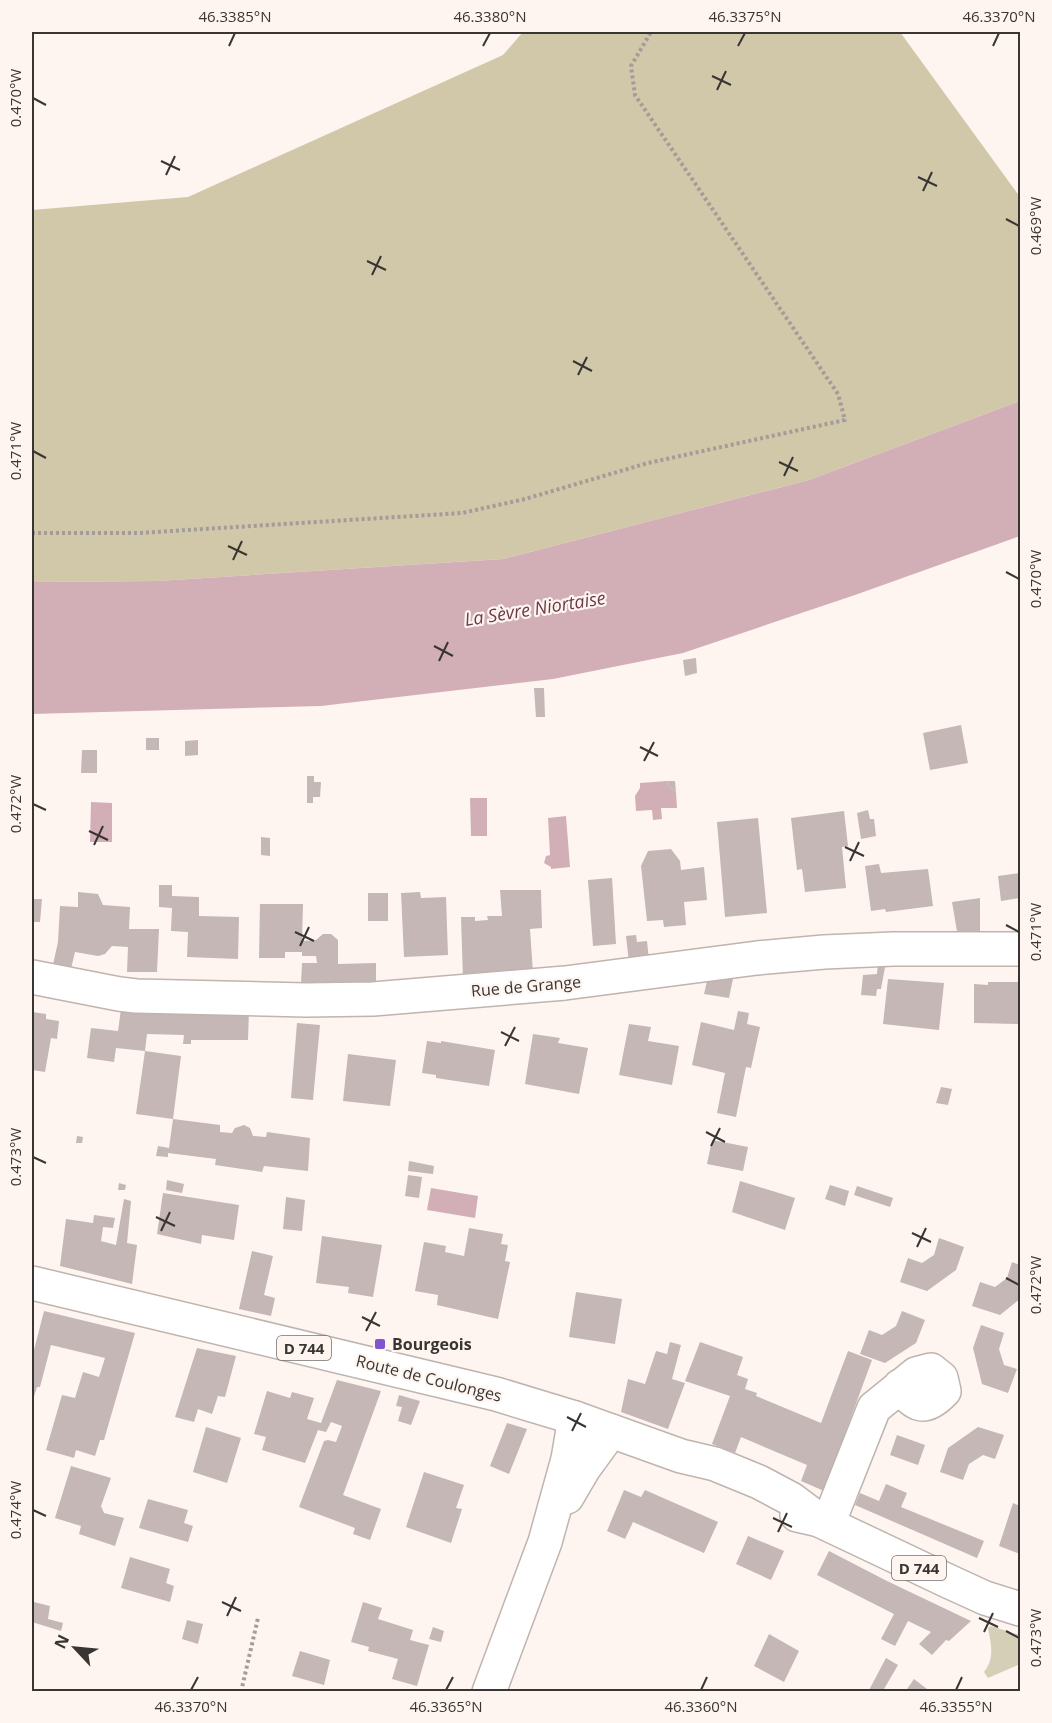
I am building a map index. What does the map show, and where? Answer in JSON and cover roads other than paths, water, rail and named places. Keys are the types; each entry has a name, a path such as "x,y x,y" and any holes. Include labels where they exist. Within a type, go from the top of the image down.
{"street":[{"name":"Rue de Grange","path":"32,977 136,996 306,1000 373,999 566,984 756,958 824,952 1020,949"},
{"name":"Route de Coulonges","path":"32,1283 496,1394 575,1418 681,1456 715,1464 759,1482 824,1522 950,1582 985,1598 1020,1609"},
{"path":"824,1522 874,1408 900,1386"},
{"path":"545,1542 568,1459 575,1418"},
{"path":"489,1692 545,1542 584,1468 611,1431"}],"water":[{"name":"La Sèvre Niortaise","path":"1020,401 1020,536 683,653 553,679 321,706 32,714 32,582 157,581 503,559 809,480"},
{"path":"667,781 668,786 676,792 677,808 661,808 662,819 653,820 652,810 636,811 635,796 640,783"},
{"path":"470,798 487,798 487,836 471,836"},
{"path":"91,802 112,803 112,842 90,842"},
{"path":"566,816 570,867 551,869 544,863 546,856 550,855 548,818"},
{"path":"431,1188 478,1196 475,1218 427,1210"}],"place":[{"name":"Bourgeois","path":"380,1344"}]}
